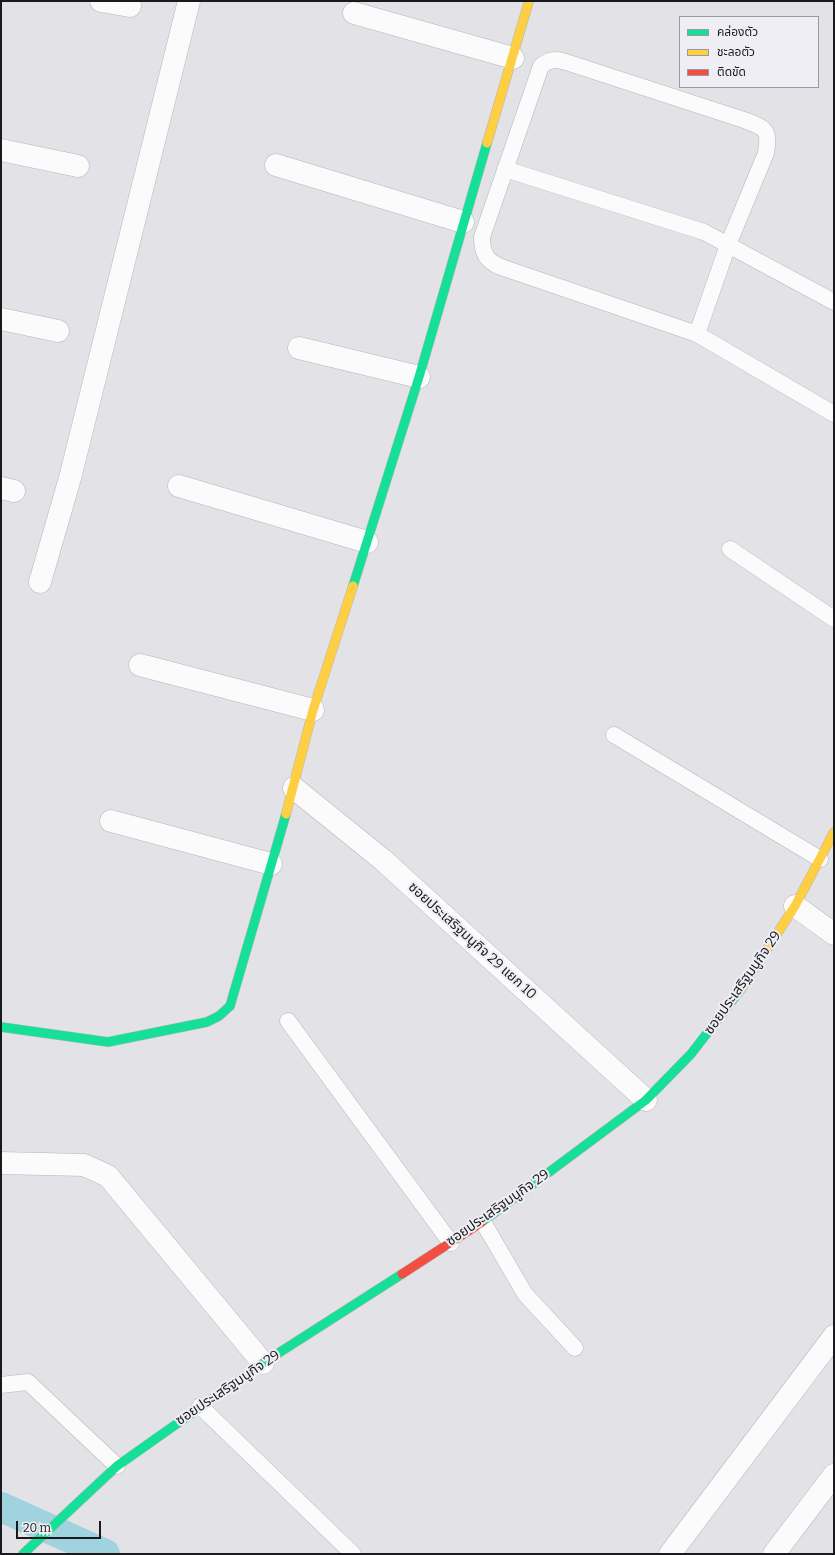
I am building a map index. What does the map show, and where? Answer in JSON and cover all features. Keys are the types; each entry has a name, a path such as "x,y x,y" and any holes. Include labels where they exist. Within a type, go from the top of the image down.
{"street":[{"path":"100,1 130,6"},
{"path":"40,582 70,478 188,1"},
{"path":"1,1026 108,1042 207,1022 220,1016 230,1006 294,788 313,710 419,377 529,1"},
{"path":"354,13 513,58"},
{"path":"1,150 78,166"},
{"path":"276,165 464,222"},
{"path":"1,318 58,331"},
{"path":"299,348 419,377"},
{"path":"179,486 367,542"},
{"path":"140,665 313,710"},
{"name":"ซอยประเสริฐมนูกิจ 29 แยก 10","path":"294,788 383,860 646,1100"},
{"path":"111,821 271,864"},
{"name":"ซอยประเสริฐมนูกิจ 29","path":"23,1554 117,1466 263,1363 483,1222 646,1100 691,1054 731,1004 795,906 834,832"},
{"path":"795,906 834,934"},
{"path":"1,1164 84,1165 108,1176 263,1363"},
{"path":"670,1554 834,1336"},
{"path":"774,1554 834,1475"}],"lane":[{"path":"697,334 728,245 766,153 768,136 762,127 744,120 566,62 548,60 541,66 482,237 482,247 485,256 492,263 697,334 834,414"},
{"path":"505,168 704,232 834,302"},
{"path":"730,549 834,619"},
{"path":"614,735 820,859"},
{"path":"288,1021 451,1242"},
{"path":"483,1222 525,1294 575,1348"},
{"path":"1,1385 28,1382 117,1466"},
{"path":"200,1406 353,1554"}],"waterway":[{"path":"1,1507 105,1554"}],"traffic: fast":[{"path":"353,586 419,377 487,143"},
{"path":"1,1027 108,1042 207,1022 219,1016 230,1006 286,814"},
{"path":"482,1222 646,1100 691,1054 741,989"},
{"path":"23,1554 117,1466 263,1363 402,1274"}],"traffic: slow":[{"path":"487,143 529,1"},
{"path":"286,814 313,710 353,586"},
{"path":"741,989 795,906 834,832"}],"traffic: jam":[{"path":"402,1274 482,1222"}]}
